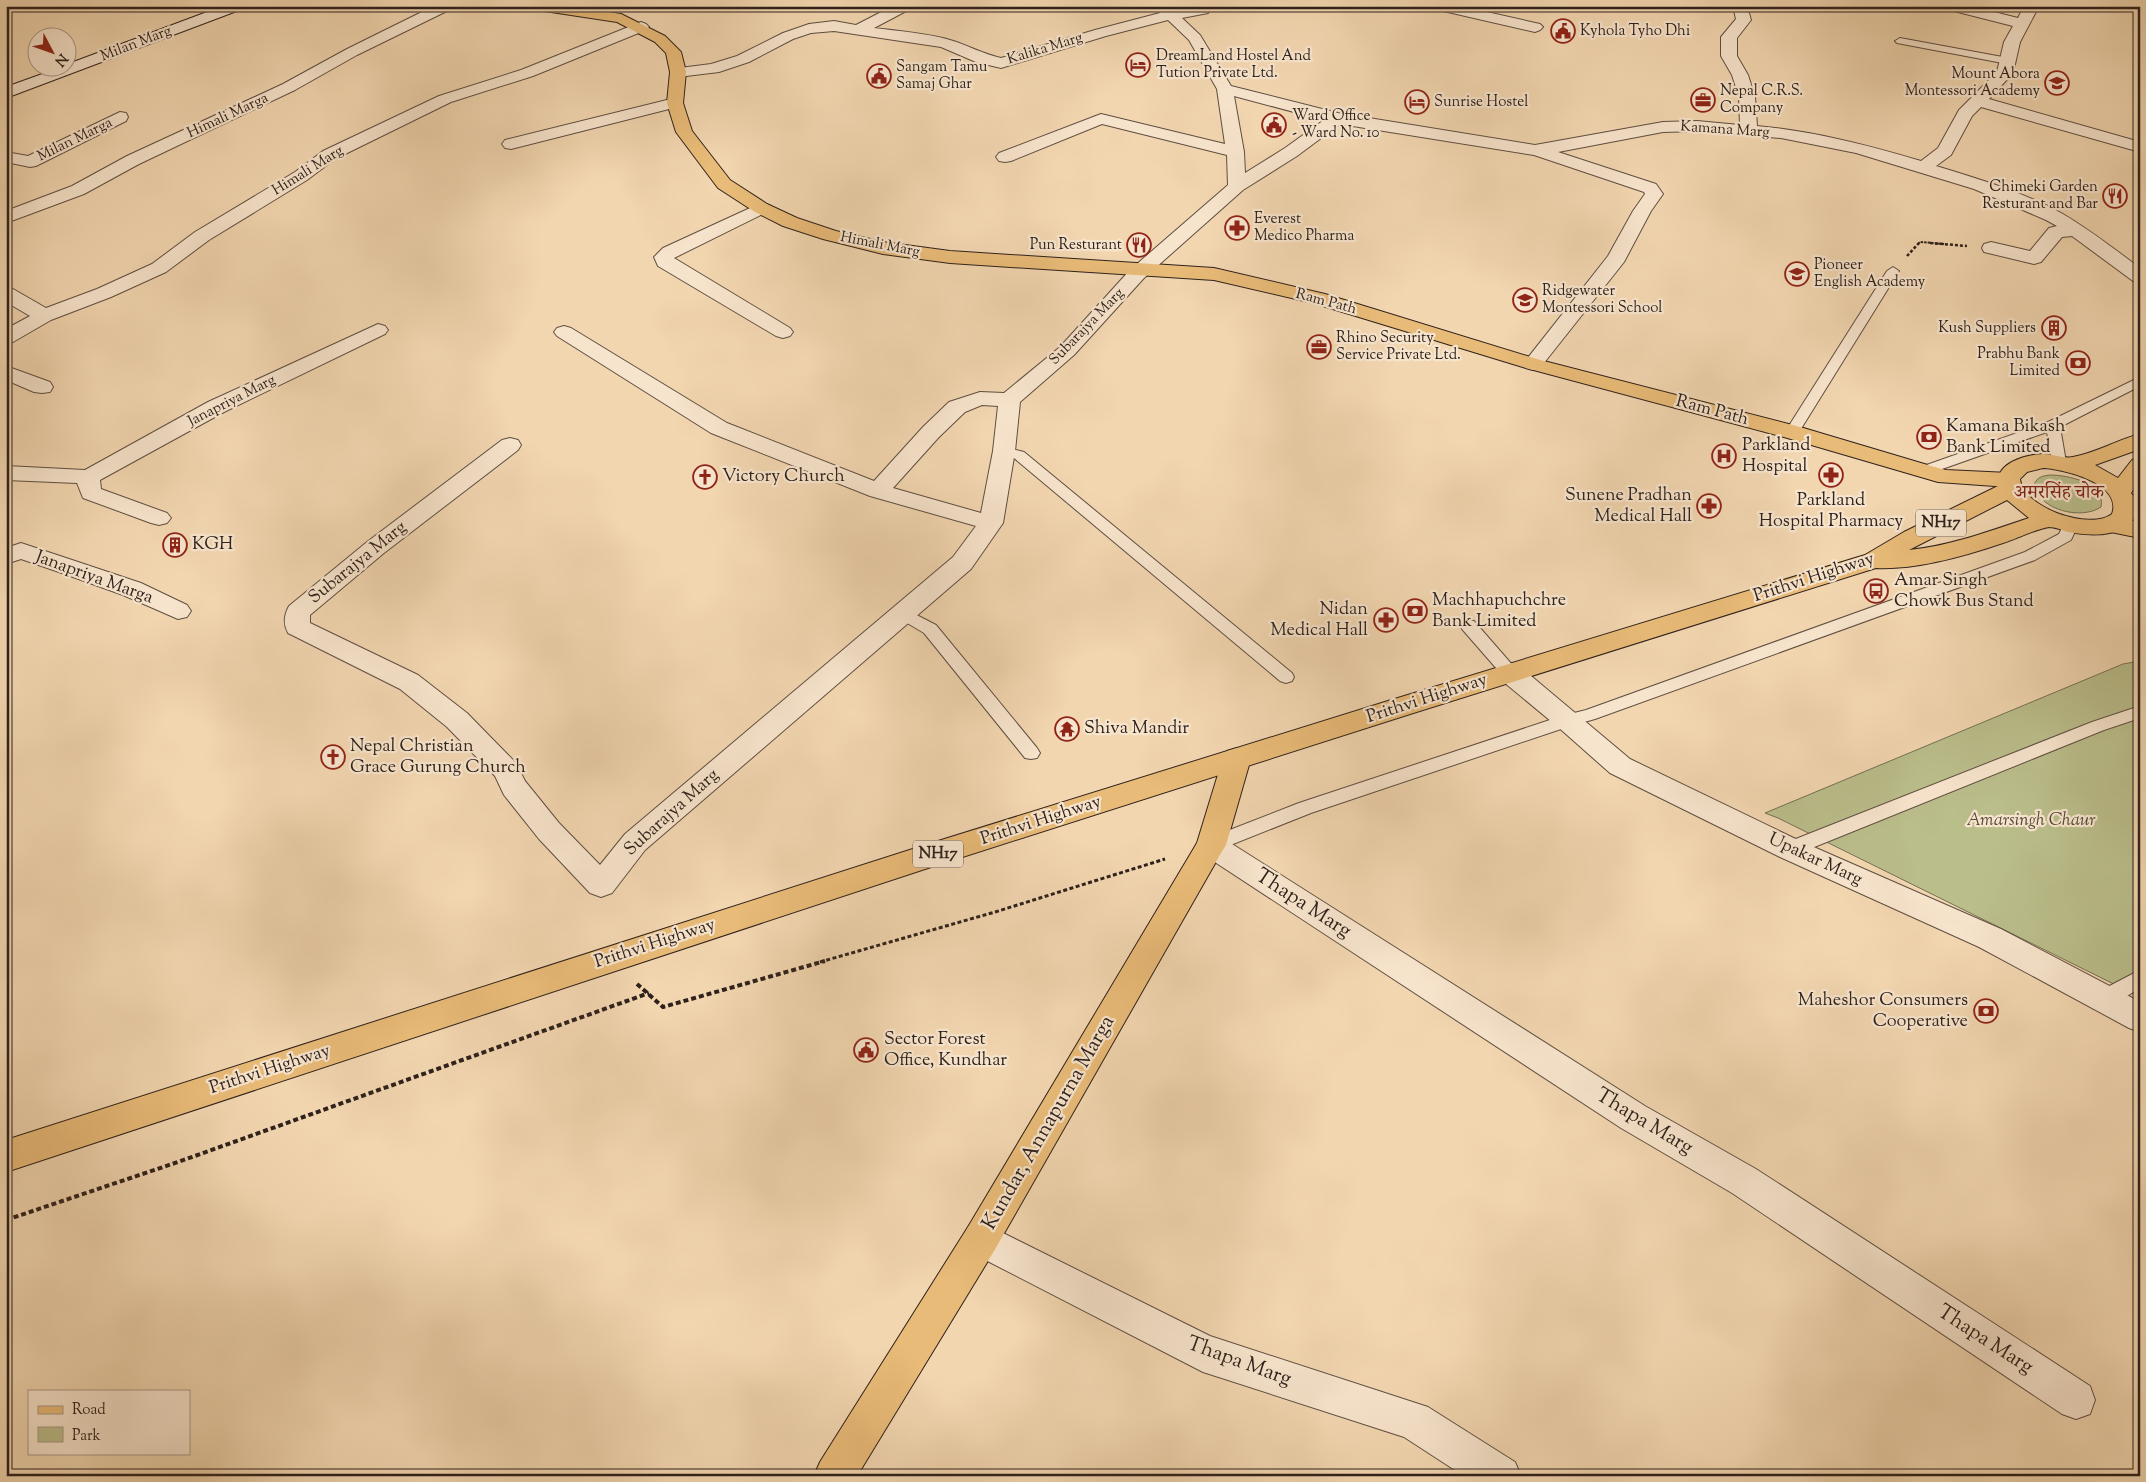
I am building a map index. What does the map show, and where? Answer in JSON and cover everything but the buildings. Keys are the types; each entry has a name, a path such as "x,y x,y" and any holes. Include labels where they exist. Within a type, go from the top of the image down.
{"main road":[{"path":"538,6 621,18 660,39 673,52 678,72 675,103"},
{"name":"Himali Marg","path":"675,103 684,132 724,184 761,208 790,222 830,235 883,248 950,257 1075,266 1144,268"},
{"name":"Ram Path","path":"1144,268 1214,274 1318,298 1533,364 1792,432 1923,471 1946,477 2010,484"},
{"path":"2066,464 2140,441"},
{"name":"Prithvi Highway","path":"6,1156 607,960 1238,758 1509,672 1874,562 1912,537 2010,484 2011,472 2018,466 2043,461 2066,464 2101,476 2130,499"},
{"path":"2010,484 2019,500 2033,510 2060,522 2096,527 2122,520 2127,511 2140,465"},
{"path":"1874,562 1926,556 2060,522"},
{"path":"2109,525 2140,530"},
{"name":"Kundar, Annapurna Marga","path":"834,1476 981,1239 1211,845 1238,758"}],"street":[{"name":"Milan Marg","path":"6,93 237,6"},
{"name":"Himali Marga","path":"6,218 78,190 133,160 289,87 352,52 446,6"},
{"path":"857,30 905,6"},
{"path":"1439,6 1535,26"},
{"path":"1740,6 1744,20 1729,37 1729,56 1740,75 1747,97 1749,130"},
{"path":"1951,6 2023,24"},
{"path":"1924,167 1945,151 1965,114 2005,74 2012,42 2032,6"},
{"path":"1195,38 1203,8"},
{"name":"Kalika Marg","path":"678,72 713,69 743,59 788,36 809,29 834,26 944,43 982,59 1001,63 1136,21 1165,10 1203,8"},
{"path":"1165,10 1195,38 1225,89 1235,152 1237,186"},
{"name":"Himali Marg","path":"44,316 104,294 159,268 202,236 301,176 329,155 445,98 527,73 640,27"},
{"name":"Kamana Marg","path":"1225,89 1337,118 1535,150 1664,127 1697,126 1781,133 1859,148 1924,167 2006,195 2053,216 2076,230 2140,277"},
{"path":"1979,101 2140,147"},
{"path":"511,144 675,103"},
{"name":"Milan Marga","path":"6,174 120,117"},
{"name":"Subarajya Marg","path":"510,446 377,546 298,612 297,627 409,682 457,720 506,770 514,787 549,830 601,885 635,842 962,563 992,523 1004,451 1009,400 1067,351 1144,268 1237,186 1291,152 1337,118"},
{"path":"1005,157 1101,119 1235,152"},
{"path":"1533,364 1617,258 1642,211 1654,194 1650,188 1637,183 1535,150"},
{"name":"Milan Marga","path":"6,157 30,162"},
{"path":"761,208 670,252 664,257 665,262 783,332"},
{"path":"1991,248 2034,258 2056,232 2076,230"},
{"path":"6,293 44,316 6,338"},
{"name":"Janapriya Marg","path":"89,477 216,407 378,330"},
{"path":"564,332 719,428 878,491 992,523"},
{"path":"6,372 42,387"},
{"path":"878,491 931,432 957,407 980,398 1009,400"},
{"path":"6,473 89,477 88,487 91,493 159,518"},
{"name":"Janapriya Marga","path":"8,555 21,551 68,566 132,589 178,612"},
{"name":"Upakar Marg","path":"1509,672 1620,766 1790,849 1990,938 2140,1018"},
{"name":"Thapa Marg","path":"1211,845 1633,1116 1744,1181 2076,1400"},
{"name":"Thapa Marg","path":"981,1239 1202,1352 1414,1421 1501,1476"}],"lane":[{"path":"1900,41 2008,61"},
{"path":"1792,432 1893,271"},
{"path":"1923,471 2053,425 2140,381"},
{"path":"2053,425 2066,464"},
{"path":"1004,451 1020,455 1286,677"},
{"path":"1211,845 1305,808 1568,720 1589,715 2030,556 2066,537 2060,522"},
{"path":"903,613 930,629 1031,752"},
{"path":"1468,625 1509,672"},
{"path":"1790,849 2098,726 2140,712"},
{"path":"2105,998 2140,978"}],"path":[{"path":"1893,271 1920,242 1991,248"},
{"path":"663,1008 995,912 1211,845"},
{"path":"6,1220 178,1162 649,993"}],"green space":[{"path":"2050,475 2075,479 2092,486 2098,492 2101,499 2101,507 2093,511 2073,513 2053,507 2044,501 2034,485 2040,477"},
{"name":"Amarsingh Chaur","path":"2140,661 2140,997 1765,813 2123,664"}],"place":[{"name":"Kyhola Tyho Dhi","path":"1563,31"},
{"name":"DreamLand Hostel And Tution Private Ltd.","path":"1138,65"},
{"name":"Sangam Tamu Samaj Ghar","path":"879,76"},
{"name":"Mount Abora Montessori Academy","path":"2057,83"},
{"name":"Nepal C.R.S. Company","path":"1703,100"},
{"name":"Sunrise Hostel","path":"1417,102"},
{"name":"Ward Office - Ward No. 10","path":"1274,125"},
{"name":"Chimeki Garden Resturant and Bar","path":"2115,196"},
{"name":"Everest Medico Pharma","path":"1237,228"},
{"name":"Pun Resturant","path":"1139,245"},
{"name":"Pioneer English Academy","path":"1797,274"},
{"name":"Ridgewater Montessori School","path":"1525,300"},
{"name":"Kush Suppliers","path":"2054,328"},
{"name":"Rhino Security Service Private Ltd.","path":"1319,347"},
{"name":"Prabhu Bank Limited","path":"2078,363"},
{"name":"Kamana Bikash Bank Limited","path":"1929,437"},
{"name":"Parkland Hospital","path":"1724,456"},
{"name":"Parkland Hospital Pharmacy","path":"1831,475"},
{"name":"Victory Church","path":"705,477"},
{"name":"Sunene Pradhan Medical Hall","path":"1709,506"},
{"name":"KGH","path":"175,545"},
{"name":"Amar Singh Chowk Bus Stand","path":"1876,591"},
{"name":"Machhapuchchre Bank Limited","path":"1415,611"},
{"name":"Nidan Medical Hall","path":"1386,620"},
{"name":"Shiva Mandir","path":"1067,729"},
{"name":"Nepal Christian Grace Gurung Church","path":"333,757"},
{"name":"Maheshor Consumers Cooperative","path":"1986,1011"},
{"name":"Sector Forest Office, Kundhar","path":"866,1050"}],"district":[{"name":"अमरसिंह चोक","path":"2059,493"}]}
